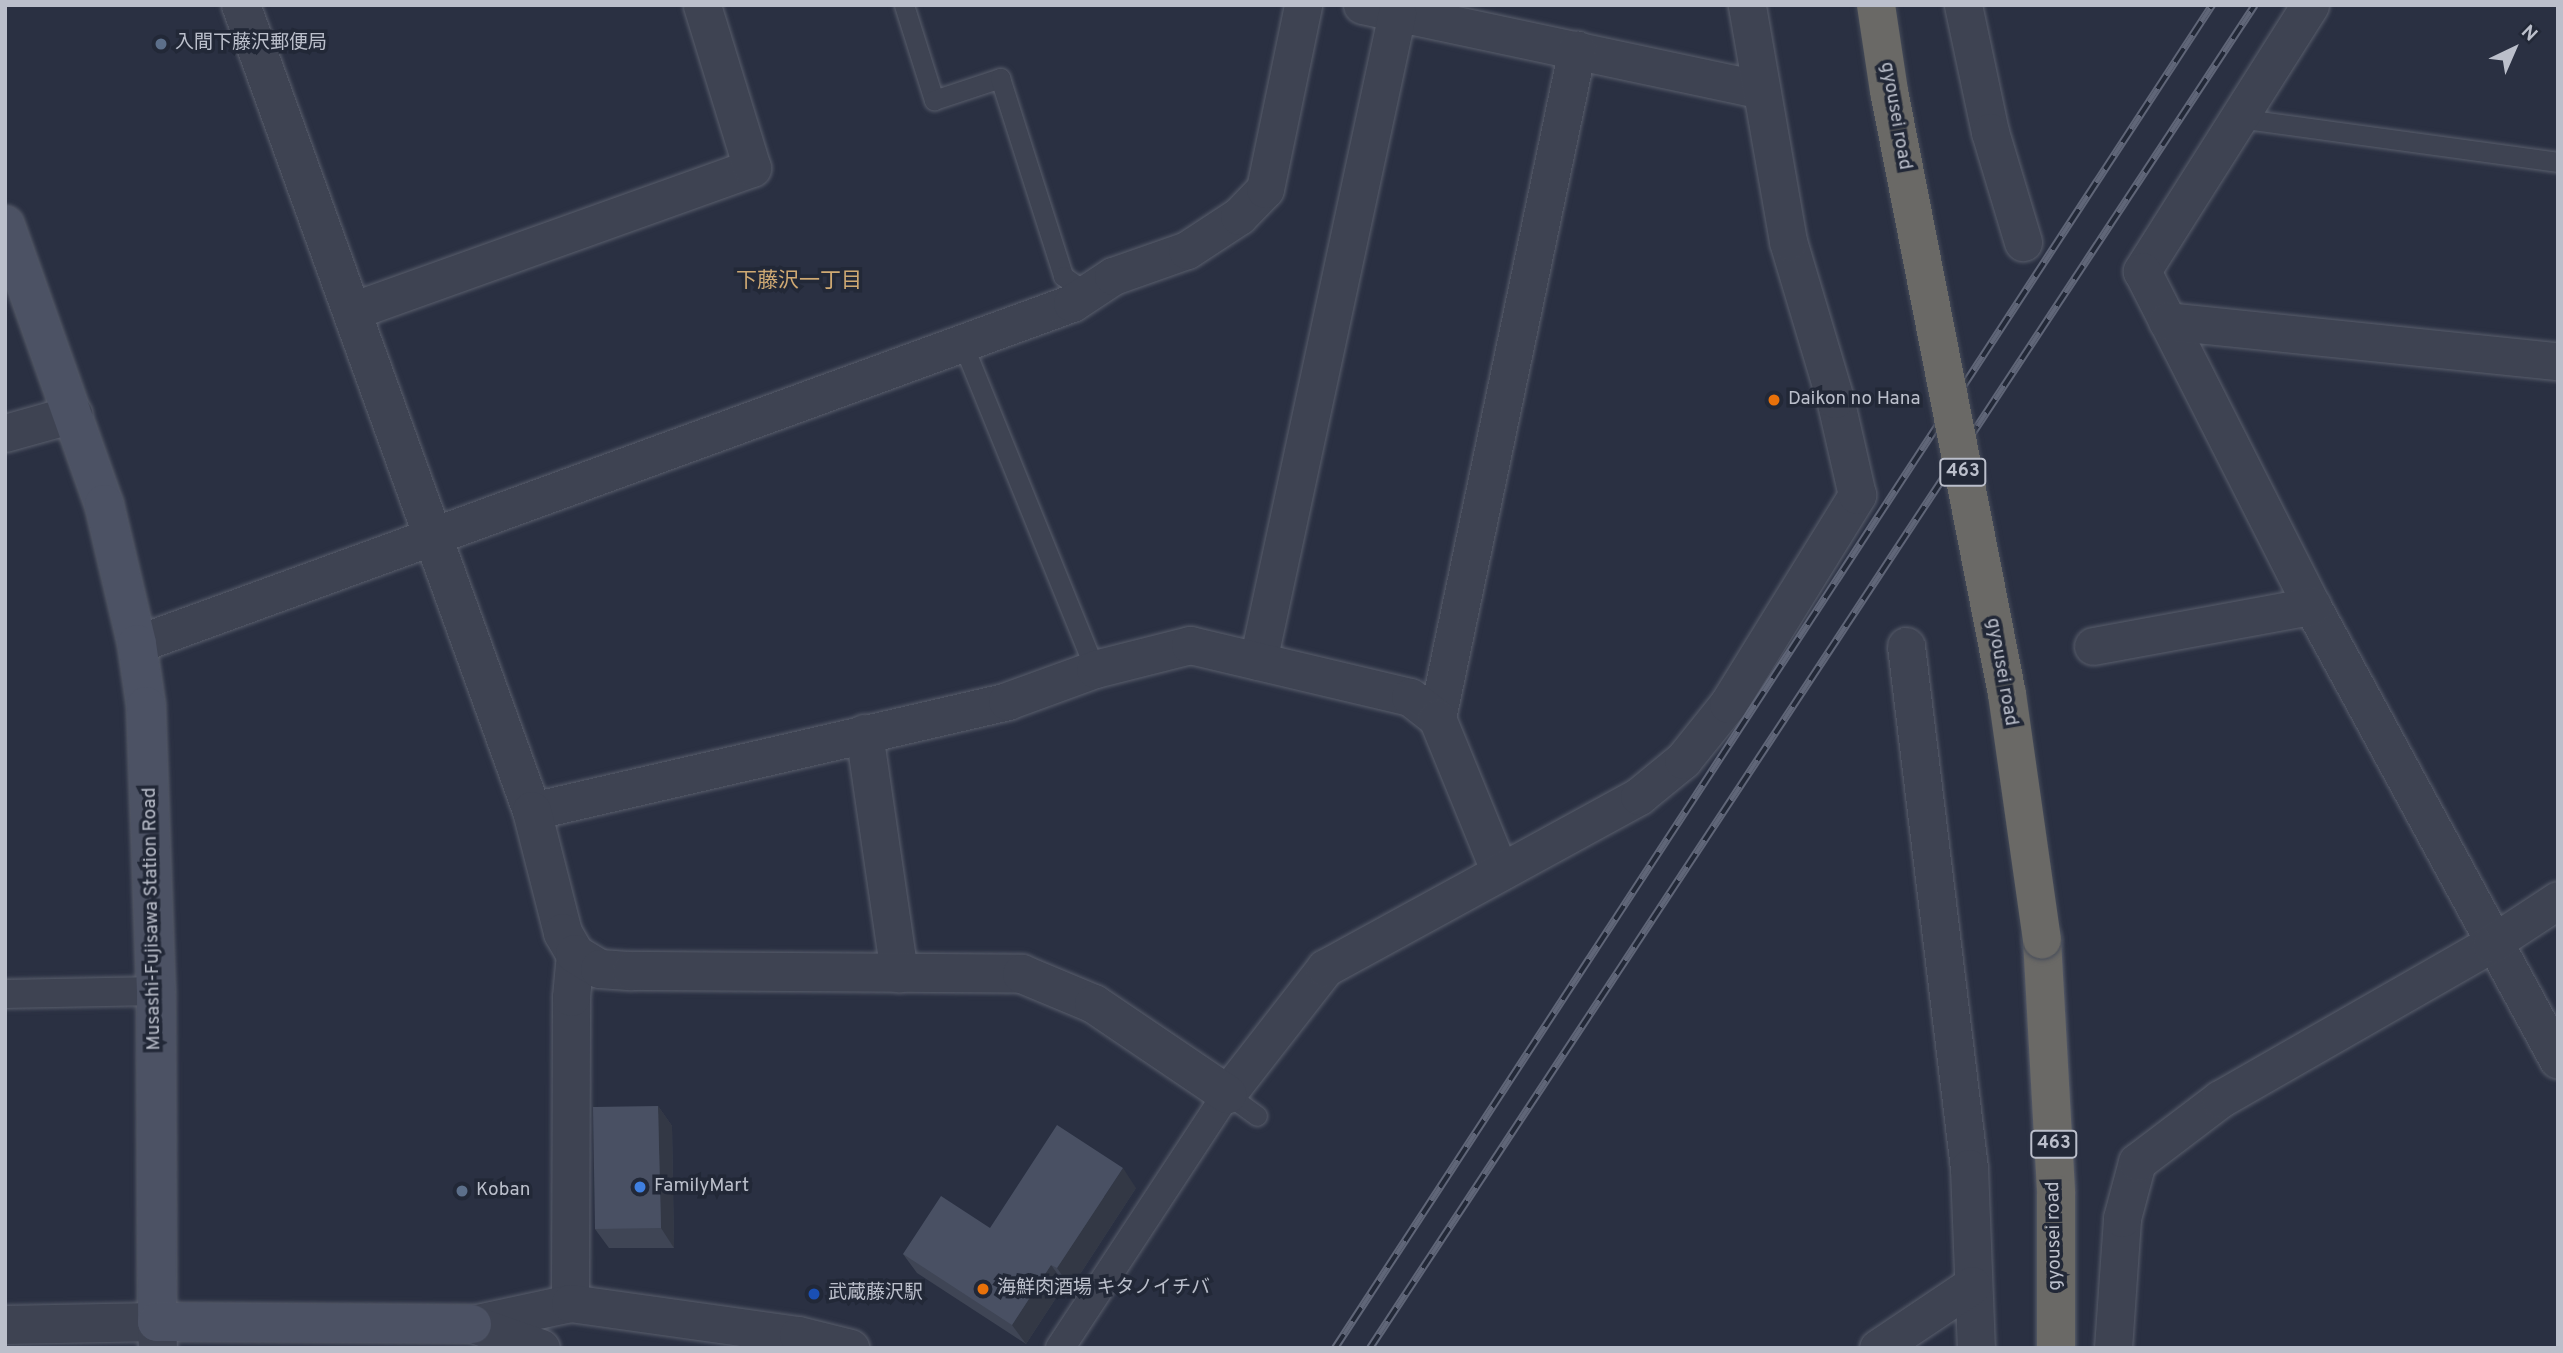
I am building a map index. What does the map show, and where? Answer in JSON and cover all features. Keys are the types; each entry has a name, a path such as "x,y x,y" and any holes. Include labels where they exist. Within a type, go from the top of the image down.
{"highway":[{"name":"gyousei road","path":"1876,5 2007,694 2042,940 2056,1194 2056,1348"}],"main road":[{"name":"Musashi-Fujisawa Station Road","path":"5,225 104,504 137,644 151,789 156,991 158,1335"},
{"path":"158,1335 472,1324"}],"street":[{"path":"241,5 533,811 564,933 575,954 600,969 1022,974 1061,987 1094,1004 1242,1105"},
{"path":"352,311 752,168 702,5"},
{"path":"137,644 1072,303 1113,276 1187,250 1239,216 1265,189 1303,5"},
{"path":"1362,5 1577,48 1761,90"},
{"path":"1060,1348 1242,1105 1325,968 1639,796 1683,760 1728,704 1857,495 1835,399 1788,240 1746,5"},
{"path":"1963,5 1990,132 2023,242"},
{"path":"2310,5 2142,271 2312,606 2491,944 2558,1060"},
{"path":"1258,661 1397,12"},
{"path":"1437,718 1577,48"},
{"path":"2167,321 2557,360"},
{"path":"5,433 73,414"},
{"path":"2093,646 2312,606"},
{"path":"533,811 1007,701 1095,669 1190,645 1410,696 1437,718 1500,872"},
{"path":"1906,646 1969,1168 1976,1348"},
{"path":"864,733 899,973"},
{"path":"2113,1348 2122,1218 2137,1162 2220,1099 2491,944 2558,900"},
{"path":"570,1303 570,996 575,954"},
{"path":"5,995 156,991"},
{"path":"1878,1348 1972,1285"},
{"path":"472,1324 570,1303 793,1341 842,1346"},
{"path":"472,1324 541,1348"},
{"path":"5,1325 158,1335"}],"lane":[{"path":"904,5 934,100 1000,78 1063,276 1087,293"},
{"path":"2237,118 2558,162"},
{"path":"962,342 1095,669"}],"building":[{"name":"FamilyMart","path":"658,1106 661,1228 595,1229 593,1107"},
{"path":"1057,1125 1123,1168 1057,1268 1051,1265 1012,1325 903,1254 941,1196 990,1228"}],"railway":[{"path":"1335,1348 2212,5"},
{"path":"1370,1348 2255,5"}],"place":[{"name":"入間下藤沢郵便局","path":"161,44"},
{"name":"Daikon no Hana","path":"1774,400"},
{"name":"FamilyMart","path":"640,1187"},
{"name":"Koban","path":"462,1191"},
{"name":"海鮮肉酒場 キタノイチバ","path":"983,1289"},
{"name":"武蔵藤沢駅","path":"814,1294"}],"district":[{"name":"下藤沢一丁目","path":"799,282"}]}
